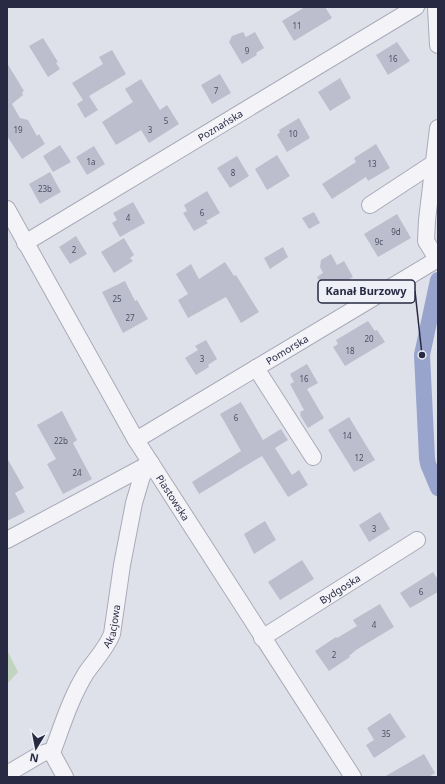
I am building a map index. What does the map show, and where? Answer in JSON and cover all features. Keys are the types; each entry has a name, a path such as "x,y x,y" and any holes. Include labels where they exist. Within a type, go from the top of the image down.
{"street":[{"name":"Poznańska","path":"25,243 416,7"},
{"path":"436,7 438,45"},
{"path":"438,128 427,220 426,241 438,259"},
{"path":"370,205 434,163"},
{"name":"Piastowska","path":"7,209 136,440 262,638 354,777"},
{"name":"Pomorska","path":"136,440 438,259"},
{"path":"256,368 313,457"},
{"path":"7,540 151,464"},
{"name":"Akacjowa","path":"52,753 76,692 86,673 108,644 112,634 122,565 134,503 142,476 151,464"},
{"name":"Bydgoska","path":"262,638 417,540"},
{"path":"7,774 47,752 52,753 65,777"}],"green space":[{"path":"7,650 18,672 7,684"}],"building":[{"path":"305,7 325,7 332,18 294,41 282,21"},
{"path":"243,32 246,37 255,32 264,48 256,53 257,55 242,64 229,42 232,36"},
{"path":"43,38 58,62 56,63 60,69 48,77 29,46"},
{"path":"397,42 410,61 388,75 376,55"},
{"path":"112,50 126,74 89,96 98,110 85,118 77,104 83,100 72,83 103,64 99,57"},
{"path":"7,63 24,91 22,92 23,95 12,104 20,118 28,120 37,136 39,134 45,144 22,159 7,136"},
{"path":"220,74 231,93 212,104 201,85"},
{"path":"340,78 351,98 330,111 318,92"},
{"path":"141,79 160,110 167,105 179,124 149,143 141,130 116,145 102,122 133,102 125,89"},
{"path":"299,118 310,138 287,152 277,135 280,132 279,130"},
{"path":"376,144 390,168 368,181 366,177 332,199 322,184 356,162 354,158"},
{"path":"60,145 71,162 53,172 43,156"},
{"path":"94,146 105,164 87,175 76,157"},
{"path":"277,155 290,176 267,190 255,169"},
{"path":"237,156 249,176 230,188 217,168"},
{"path":"50,172 61,192 40,204 29,184"},
{"path":"207,191 220,213 206,221 208,223 194,231 183,213 187,211 184,205"},
{"path":"133,202 145,223 120,237 112,223 117,220 113,213"},
{"path":"314,212 320,223 309,229 302,218"},
{"path":"397,214 411,238 378,257 364,234"},
{"path":"76,236 87,254 70,264 59,247"},
{"path":"124,238 134,255 130,258 133,261 114,273 101,252"},
{"path":"283,247 288,257 270,269 264,258"},
{"path":"331,254 337,265 344,261 353,277 326,293 317,277 323,273 320,267 321,260"},
{"path":"225,262 234,276 236,275 259,312 241,323 226,297 188,318 178,300 188,294 176,274 191,264 199,279"},
{"path":"125,281 135,301 137,300 148,319 123,333 102,292"},
{"path":"368,321 375,331 377,330 385,342 345,366 333,347 338,344 336,340"},
{"path":"206,340 217,359 208,365 209,367 196,375 185,358 198,350 195,346"},
{"path":"307,364 318,383 307,389 324,418 308,428 300,415 300,412 304,410 290,384 294,382 290,374"},
{"path":"241,402 263,440 281,429 288,440 275,448 292,475 299,470 308,485 288,497 262,456 199,494 192,482 241,451 220,414"},
{"path":"62,411 77,440 73,443 92,479 63,494 47,464 56,459 37,425"},
{"path":"349,417 375,460 354,472 328,430"},
{"path":"7,458 24,488 15,493 25,512 7,521"},
{"path":"380,512 390,529 369,542 359,525"},
{"path":"265,521 276,540 254,554 244,534"},
{"path":"302,560 314,579 280,600 268,582"},
{"path":"433,572 438,580 438,592 410,608 400,593"},
{"path":"380,604 394,627 356,650 349,656 350,657 329,671 315,651 336,637 337,638 357,626 353,620"},
{"path":"390,713 406,737 374,758 366,745 374,740 367,728"},
{"path":"424,754 435,773 429,777 384,777"}],"waterway":[{"path":"438,280 422,355 427,458 438,488"}],"place":[{"name":"Kanał Burzowy","path":"422,355"}]}
